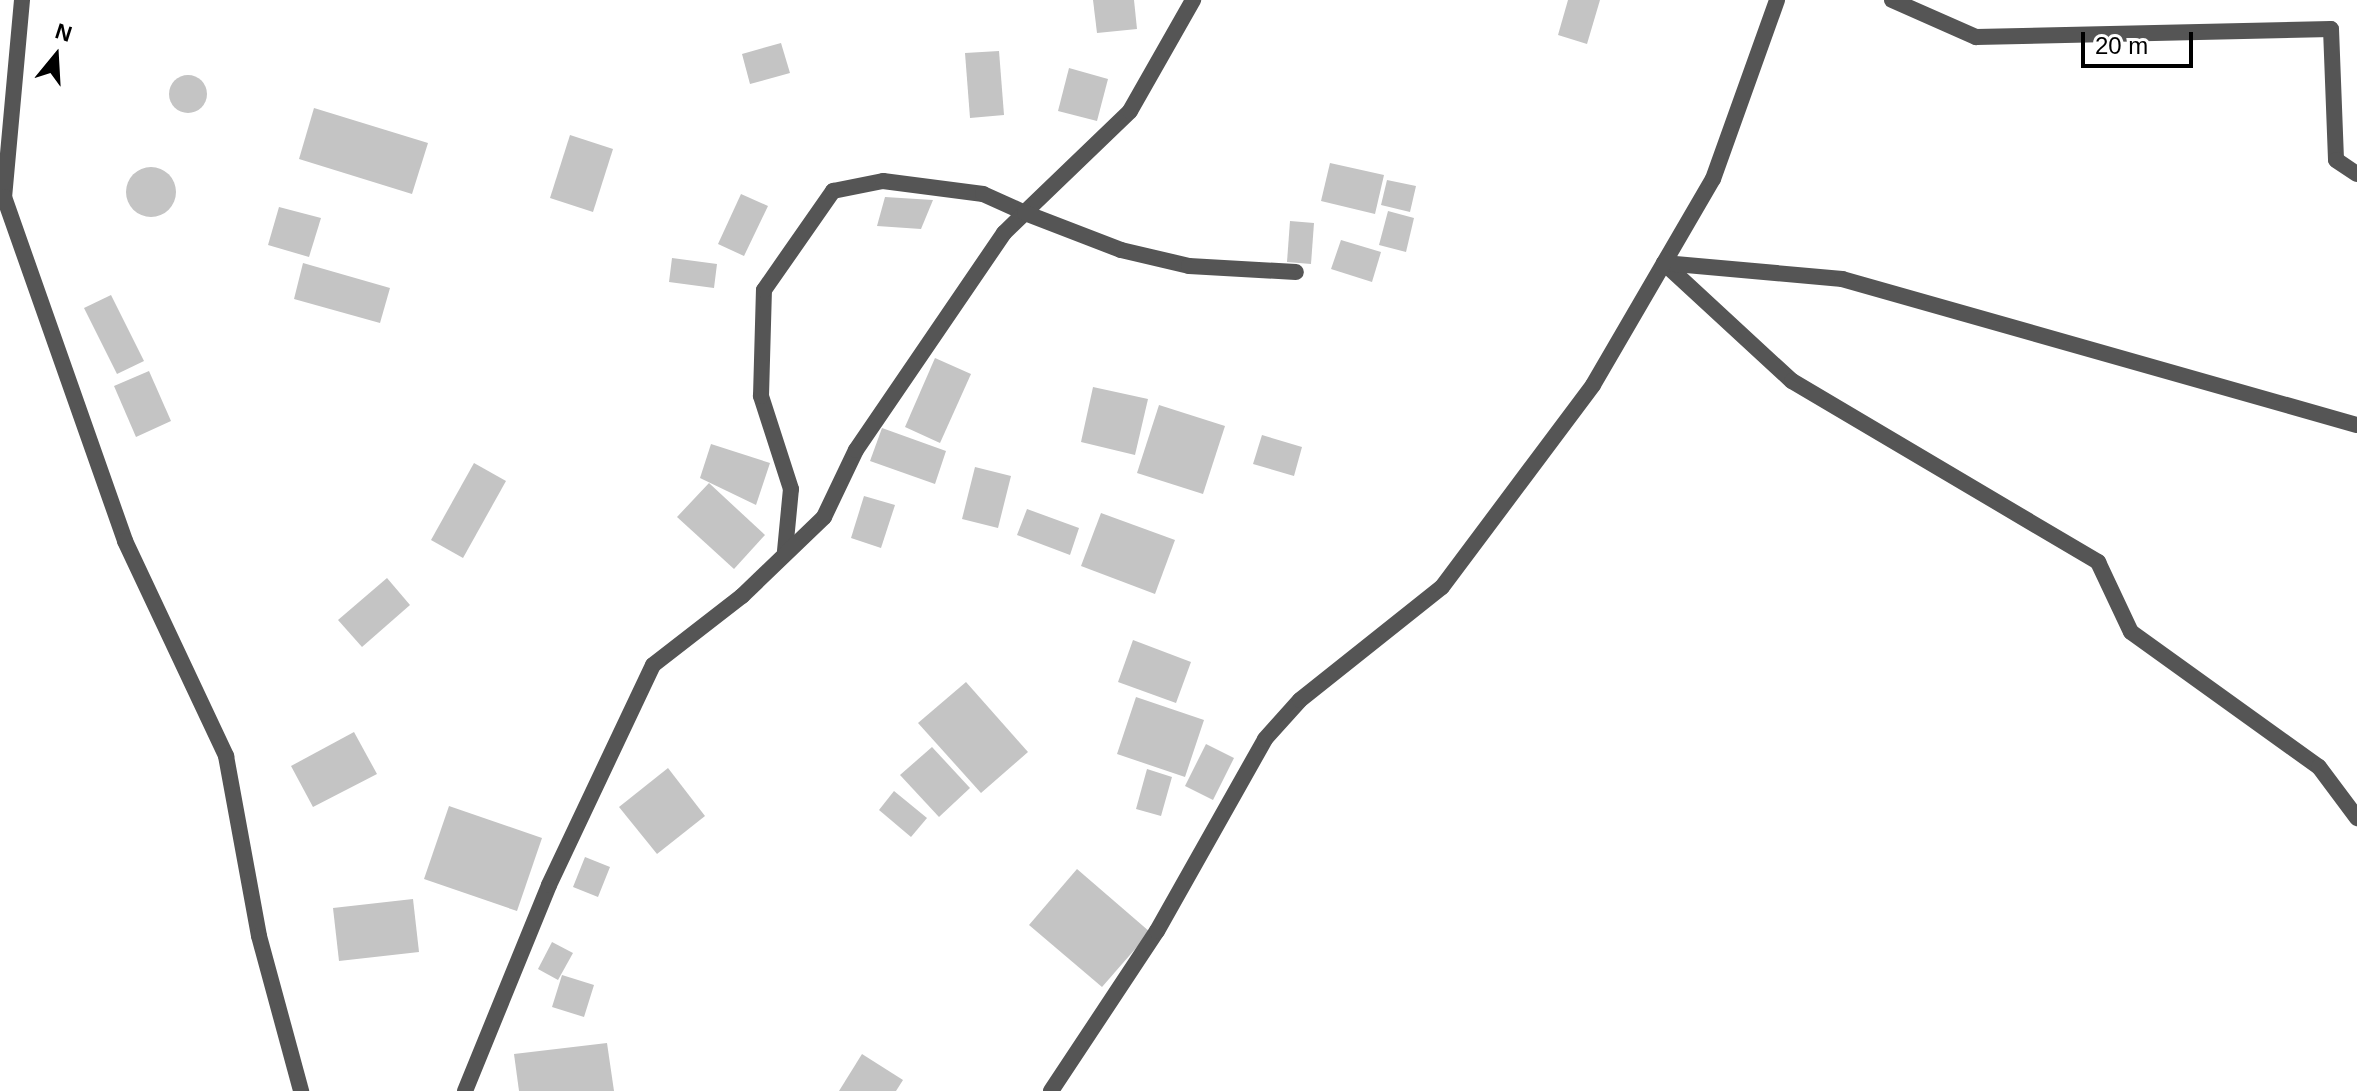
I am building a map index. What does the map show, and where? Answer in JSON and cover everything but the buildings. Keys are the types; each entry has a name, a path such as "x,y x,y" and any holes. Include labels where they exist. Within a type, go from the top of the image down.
{"street":[{"path":"22,0 2,193 125,541 226,756 259,936 301,1091"},
{"path":"465,1091 549,885 653,665 742,596 785,551 824,517 856,450 1004,233 1130,111 1193,0"},
{"path":"1051,1091 1157,931 1265,739 1300,700 1442,587 1593,385 1713,179 1777,0"},
{"path":"1892,0 1976,37 2331,29 2336,160 2357,174"},
{"path":"785,551 791,489 761,396 764,290 833,191 883,181 983,194 1121,250 1189,266 1296,272"},
{"path":"1004,233 1025,213"},
{"path":"1664,263 1842,279 2357,425"},
{"path":"1664,263 1792,381 2098,562 2131,632 2319,767 2357,818"}]}
